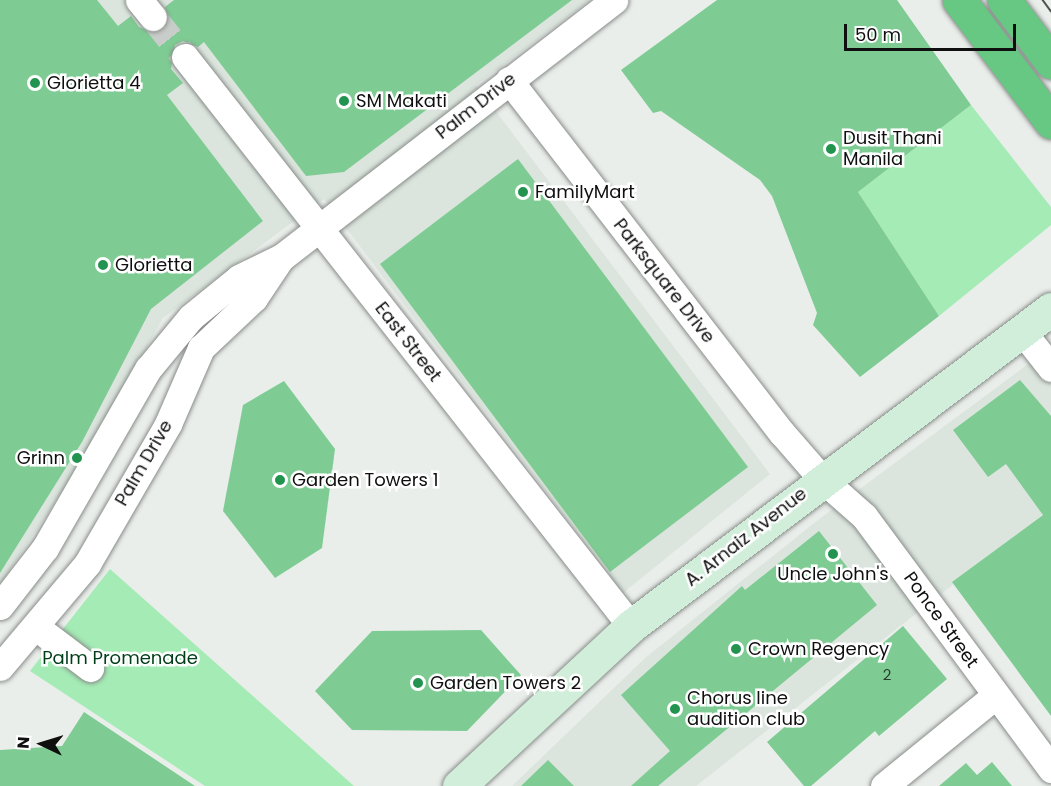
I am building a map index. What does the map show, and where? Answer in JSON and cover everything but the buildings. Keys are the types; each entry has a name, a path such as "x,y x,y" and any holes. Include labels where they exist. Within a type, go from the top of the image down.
{"highway":[{"path":"959,0 1051,122"},
{"path":"1004,0 1051,62"}],"main road":[{"name":"A. Arnaiz Avenue","path":"459,786 631,626 822,479 1051,309"}],"street":[{"name":"Palm Drive","path":"0,606 45,548 159,353 191,317 239,278 282,257 614,0"},
{"name":"East Street","path":"185,57 321,226 631,626"},
{"name":"Parksquare Drive","path":"509,80 822,479"},
{"name":"Palm Drive","path":"0,667 87,564 168,424 201,348 254,298 282,257"},
{"path":"1022,332 1051,368"},
{"path":"127,405 168,424"},
{"name":"Ponce Street","path":"822,479 864,516 1051,769"},
{"path":"36,627 90,668"},
{"path":"884,786 996,695"}],"shaded area":[{"path":"0,0 590,0 476,85 770,474 623,593 324,199 163,318 91,448 0,585"},
{"path":"1051,347 1051,508 696,786 512,786 645,658 818,520"}],"green space":[{"path":"971,105 1051,207 1051,225 939,316 858,192"},
{"name":"Palm Promenade","path":"110,569 354,786 205,786 30,671"}],"tunnel":[{"path":"153,17 185,57"}],"tram line":[{"path":"1043,0 1051,11"}],"place":[{"name":"Glorietta 4","path":"35,83"},
{"name":"SM Makati","path":"344,101"},
{"name":"Dusit Thani Manila","path":"831,149"},
{"name":"FamilyMart","path":"523,192"},
{"name":"Glorietta","path":"103,265"},
{"name":"Grinn","path":"77,458"},
{"name":"Garden Towers 1","path":"280,480"},
{"name":"Uncle John's","path":"833,554"},
{"name":"Crown Regency","path":"736,649"},
{"name":"Garden Towers 2","path":"418,683"},
{"name":"Chorus line audition club","path":"675,709"}]}
